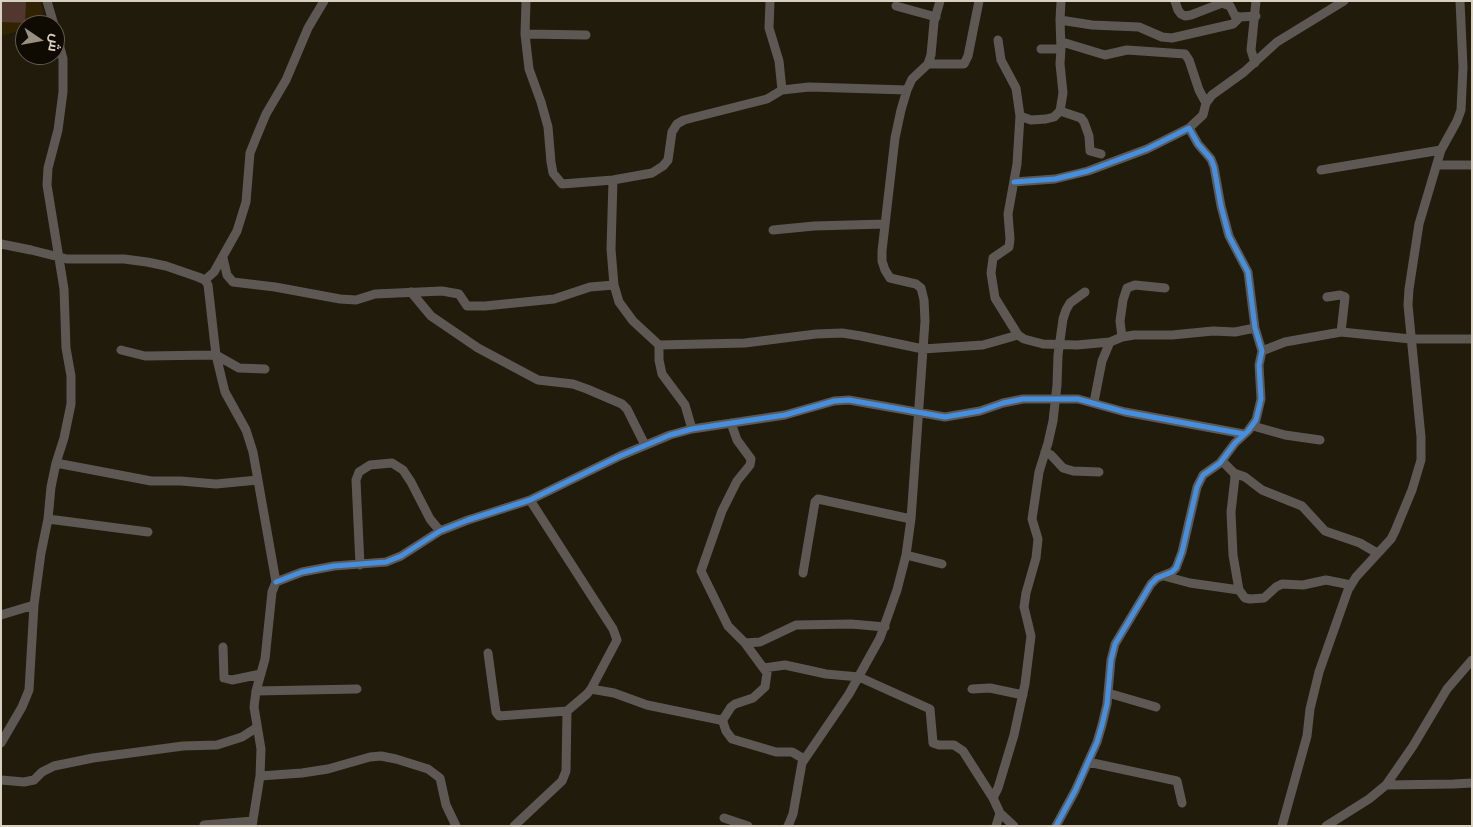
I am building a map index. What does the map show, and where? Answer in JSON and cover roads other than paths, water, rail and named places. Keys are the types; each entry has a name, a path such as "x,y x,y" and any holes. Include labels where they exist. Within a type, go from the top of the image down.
{"street":[{"path":"47,1 51,15"},
{"path":"205,280 214,272 237,231 244,210 248,188 250,153 266,114 286,80 308,28 324,1"},
{"path":"526,1 525,34 529,68 549,133 553,173 562,184 613,180 652,173 664,166 668,160 674,127 684,120 767,99 782,90 808,87 907,90"},
{"path":"770,1 769,28 779,62 782,90"},
{"path":"788,826 804,759 830,725 859,677 885,627 906,555 911,519 925,322 923,294 921,288 916,284 890,278 882,261 882,251 895,138 907,90 912,79 928,64 931,55 940,1"},
{"path":"928,64 964,64 968,56 978,1"},
{"path":"1020,116 1031,120 1046,120 1054,117 1060,111 1063,93 1060,73 1062,46 1061,1"},
{"path":"1175,1 1178,10 1185,16 1222,3 1230,6 1233,13 1240,17 1256,16"},
{"path":"1255,63 1251,50 1256,16 1256,1"},
{"path":"1014,182 1055,179 1088,171 1139,152 1190,128 1203,115 1206,103 1212,95 1255,63 1277,42 1344,1"},
{"path":"1282,826 1307,736 1310,709 1319,672 1351,585 1391,539 1412,490 1421,460 1421,437 1408,306 1411,268 1419,224 1440,150 1457,121 1461,110 1463,67 1460,1"},
{"path":"896,6 936,17"},
{"path":"1060,20 1108,26 1127,25 1139,27 1162,37 1172,38 1233,24 1240,17"},
{"path":"525,34 586,34"},
{"path":"998,40 1001,60 1016,88 1020,116 1017,164 1008,214 1009,247 993,258 991,272 995,298 1018,335 1032,342 1077,346 1110,342 1122,337 1213,331 1235,332 1255,328"},
{"path":"1041,49 1062,46 1105,55 1127,50 1185,54 1189,60 1198,90 1206,103"},
{"path":"1,743 22,707 29,690 34,605 41,553 48,519 51,487 71,404 71,376 66,348 64,290 47,185 48,168 58,130 63,92 63,65"},
{"path":"1461,110 1472,110"},
{"path":"1060,111 1081,118 1089,136 1090,151 1101,154"},
{"path":"1056,826 1088,762 1102,725 1115,644 1151,584 1157,578 1172,572 1180,561 1199,480 1206,471 1215,467 1222,460 1235,443 1253,426 1258,415 1261,399 1259,365 1262,351 1255,328 1248,272 1229,236 1211,159 1198,144 1190,128"},
{"path":"1321,170 1440,150"},
{"path":"1437,165 1472,165"},
{"path":"613,180 611,249 614,285 619,302 633,321 659,345 745,343 834,333 861,336 923,349 983,346 1018,335"},
{"path":"773,230 814,226 885,224"},
{"path":"1,244 67,259 124,259 166,266 205,280 208,285 216,355 225,392 246,430 253,452 276,582 272,592 265,659 256,691 254,707 261,749 260,776 252,824 204,824"},
{"path":"223,258 228,275 233,282 275,287 340,299 356,300 375,294 442,291 460,295 467,306 479,306 554,299 590,287 614,285"},
{"path":"1122,337 1120,321 1127,288 1135,285 1165,288"},
{"path":"411,292 431,316 478,348 538,380 580,387 622,404 627,409 645,445"},
{"path":"993,798 998,788 1014,735 1023,695 1031,636 1024,607 1036,558 1038,539 1032,519 1039,472 1053,421 1060,344 1066,310 1076,298 1085,292"},
{"path":"1327,296 1340,295 1345,297 1341,332"},
{"path":"1262,351 1284,342 1341,332 1412,338 1472,339"},
{"path":"1094,402 1102,361 1110,342"},
{"path":"659,345 659,360 662,374 685,405 692,428"},
{"path":"121,350 145,356 216,355 239,368 265,369"},
{"path":"276,582 302,572 334,566 386,562 401,556 440,531 530,500 645,445 692,428 785,415 834,401 849,400 945,417 980,411 1003,403 1023,399 1078,399 1142,416 1244,434"},
{"path":"722,719 730,706 754,698 765,687 767,682 767,673 764,668 745,643 728,626 701,571 722,511 737,481 750,465 751,459 737,440 731,422"},
{"path":"1253,426 1285,435 1320,440"},
{"path":"1045,452 1051,455 1063,468 1086,473 1099,472"},
{"path":"1222,460 1234,473 1245,477 1262,490 1302,506 1325,532 1367,547 1377,553"},
{"path":"360,565 356,480 359,472 370,465 392,462 403,470 430,519 440,531"},
{"path":"56,463 151,481 172,480 216,484 258,480"},
{"path":"1234,473 1235,481 1231,512 1233,555 1239,590 1244,598 1264,598 1282,584 1303,585 1326,580 1351,585"},
{"path":"803,573 815,502 818,499 911,519"},
{"path":"488,653 496,712 499,716 567,711 591,689 616,644 617,637 602,611 530,500"},
{"path":"48,519 148,532"},
{"path":"906,555 942,564"},
{"path":"1164,576 1190,583 1239,590"},
{"path":"1,615 34,605"},
{"path":"745,643 760,642 796,625 851,624 885,627"},
{"path":"223,647 224,678 232,680 261,674"},
{"path":"1326,826 1370,799 1386,784 1413,746 1446,689 1472,660"},
{"path":"764,668 785,665 826,674 859,677 930,709 933,743 954,745 962,751 993,798 1000,813 1014,826"},
{"path":"972,689 990,688 1023,695"},
{"path":"256,691 357,689"},
{"path":"591,689 614,693 647,705 717,720 722,719"},
{"path":"1108,693 1156,707"},
{"path":"514,826 562,782 566,771 567,711"},
{"path":"722,719 726,731 732,739 776,752 792,752 804,759"},
{"path":"1,780 24,782 34,780 42,772 54,766 93,758 183,746 217,745 242,737 256,728"},
{"path":"260,776 328,769 370,757 381,756 396,759 428,769 440,778 446,805 456,826"},
{"path":"1088,762 1177,781 1182,803"},
{"path":"1386,784 1453,784 1472,782"},
{"path":"996,826 1000,813"},
{"path":"724,818 748,826"}]}
